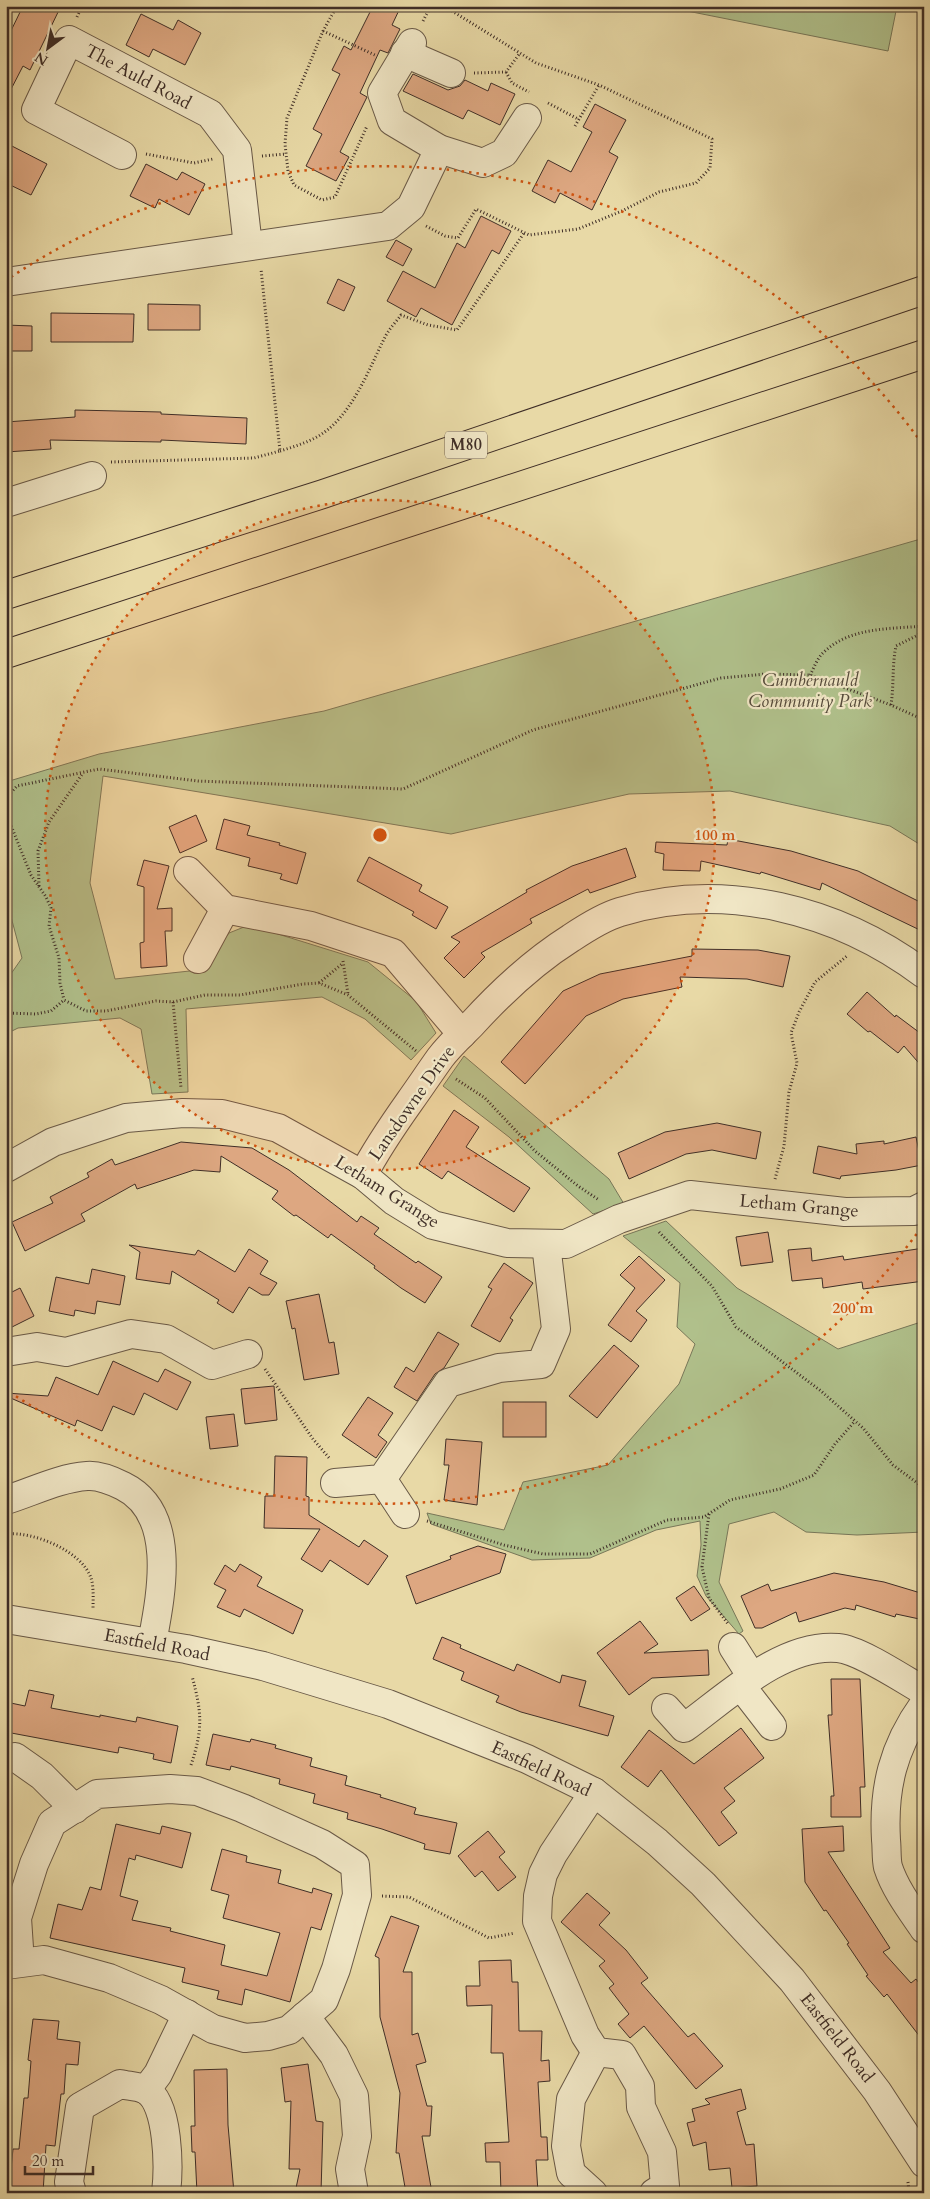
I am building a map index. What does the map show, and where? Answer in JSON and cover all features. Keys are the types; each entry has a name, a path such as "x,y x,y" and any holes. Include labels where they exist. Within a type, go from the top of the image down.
{"highway":[{"name":"M80","path":"6,595 323,494 924,290"},
{"path":"6,654 924,354"}],"street":[{"name":"The Auld Road","path":"122,155 36,110 69,40 210,114 237,150 248,246"},
{"path":"450,73 405,54 382,93 392,121 439,149 483,163 504,153 527,118"},
{"path":"6,282 388,226 411,207 439,149"},
{"path":"6,503 92,476"},
{"path":"188,871 225,909 198,960"},
{"name":"Lansdowne Drive","path":"363,1175 376,1149 435,1066 462,1034 522,973 592,925 619,912 662,902 697,899 742,901 796,910 832,922 868,938 924,974"},
{"name":"Lansdowne Drive","path":"225,909 311,926 393,953 462,1034"},
{"name":"Letham Grange","path":"6,1168 53,1142 126,1118 183,1114 222,1114 278,1128 363,1175 394,1201 433,1225 507,1243 566,1244 620,1219 690,1195 845,1212 914,1210 924,1206"},
{"path":"382,1479 448,1383 499,1368 540,1364 556,1329 546,1244"},
{"path":"6,1352 37,1347 66,1352 132,1334 166,1339 212,1365 248,1354"},
{"path":"6,1500 69,1478 89,1475 114,1481 129,1488 145,1503 155,1521 160,1537 162,1574 152,1643"},
{"path":"344,1482 382,1479"},
{"path":"382,1479 405,1514"},
{"name":"Eastfield Road","path":"6,1619 186,1649 263,1666 388,1704 528,1759 594,1792 657,1842 703,1884 792,1980 877,2091 924,2163"},
{"path":"733,1647 747,1682 772,1726"},
{"path":"666,1708 684,1728 747,1682 797,1652 838,1648 874,1661 924,1690"},
{"path":"924,1704 908,1726 891,1766 885,1820 888,1866 906,1902 924,1929"},
{"path":"6,1759 15,1757 35,1771 76,1808"},
{"path":"170,1789 184,1790 196,1791 242,1808 322,1844 355,1865 357,1895 336,1969 324,2000 289,2030 268,2036 245,2038 213,2029 161,2000 109,1978 44,1960 13,1964 17,1918 34,1864 52,1824 97,1794 170,1789"},
{"path":"594,1792 553,1854 543,1874 538,1896 537,1920 585,2035 596,2052"},
{"path":"146,2090 158,2074 187,2014"},
{"path":"305,2016 334,2055 354,2096 357,2136 350,2169 354,2193"},
{"path":"593,2193 571,2173 566,2146 571,2099 596,2052"},
{"path":"596,2052 622,2055 640,2086 641,2106 662,2152 665,2186 654,2193"},
{"path":"72,2193 69,2182 80,2107 120,2084 146,2090 160,2106 168,2176 166,2193"}],"path":[{"path":"337,6 323,31 287,118 286,154 288,171 294,186 322,200 335,196 382,93"},
{"path":"425,18 431,6"},
{"path":"424,226 445,236 458,238 476,209 529,235 578,229 622,211 659,192 696,183 710,168 712,139 599,85 536,63 444,6"},
{"path":"323,31 405,54"},
{"path":"450,73 506,72 520,52"},
{"path":"575,126 599,85"},
{"path":"122,155 146,154 194,163 221,158 286,154"},
{"path":"92,476 106,462 254,458 309,441 327,431 362,385 386,336 401,315 428,325 457,330 524,233"},
{"path":"262,281 280,451"},
{"path":"810,674 820,655 854,634 893,628 924,626"},
{"path":"891,705 895,681 893,660 896,646 924,632"},
{"path":"6,798 17,786 100,769 198,781 403,789 533,730 721,678 766,674 810,674 891,705 924,720"},
{"path":"39,886 38,852 49,822 84,772"},
{"path":"6,813 31,875 51,908 49,926 59,958 60,983 64,1000"},
{"path":"769,1204 784,1146 789,1092 797,1063 791,1033 799,1012 815,982 868,938"},
{"path":"319,983 342,964 348,995"},
{"path":"64,1000 86,1011 106,1011 156,1001 173,1002 205,995 240,996 303,984 319,983 348,995 397,1037 435,1066 485,1098 535,1151 590,1194"},
{"path":"6,1013 36,1014 51,1011 64,1000"},
{"path":"173,1002 183,1114"},
{"path":"659,1232 712,1286 736,1327 821,1391 863,1428 893,1465 924,1488"},
{"path":"248,1354 269,1372 344,1482"},
{"path":"405,1514 504,1545 543,1554 590,1554 667,1520 704,1517 730,1500 780,1489 814,1475 835,1444 855,1421"},
{"path":"709,1514 702,1567 709,1598 735,1633 733,1647"},
{"path":"6,1534 14,1533 38,1537 75,1555 92,1578 93,1608 91,1632"},
{"path":"184,1790 198,1743 200,1708 186,1649"},
{"path":"357,1895 409,1897 489,1938 540,1928"}],"green space":[{"path":"662,6 897,6 888,51"},
{"name":"Cumbernauld Community Park","path":"924,538 924,847 890,826 730,791 629,794 451,834 103,776 90,883 115,979 199,970 229,933 249,925 368,962 416,1001 436,1033 411,1060 365,1019 322,997 186,1009 188,1092 152,1094 141,1029 120,1018 18,1028 6,1034 6,981 22,958 6,898 6,782 99,754 324,711"},
{"path":"464,1056 609,1179 624,1204 593,1214 509,1137 443,1086"},
{"path":"666,1221 737,1288 838,1349 924,1321 924,1532 857,1535 806,1532 774,1512 729,1524 719,1582 743,1631 739,1634 706,1596 697,1576 701,1545 700,1521 656,1530 590,1558 532,1560 431,1524 427,1513 504,1530 523,1482 608,1465 679,1384 695,1344 677,1327 680,1283 623,1236"}],"building":[{"path":"23,6 61,6 30,70 23,66 6,99 6,41"},
{"path":"373,6 401,6 392,25 400,29 388,53 380,50 360,93 367,97 340,152 349,157 336,181 306,166 322,134 313,129 340,74 332,70 344,46 351,50"},
{"path":"141,14 173,30 178,20 201,33 185,65 153,49 149,57 126,45"},
{"path":"413,74 448,90 460,86 465,80 488,91 491,83 515,94 500,125 468,110 463,119 403,91"},
{"path":"595,104 626,120 609,152 618,157 592,210 560,193 555,203 532,191 548,160 571,172 592,132 583,127"},
{"path":"6,143 47,164 31,195 6,183"},
{"path":"146,164 177,180 182,172 205,184 189,215 159,199 155,208 130,196"},
{"path":"481,216 511,231 499,254 492,250 452,325 421,308 416,317 387,301 403,271 435,288 457,243 465,248"},
{"path":"396,240 412,249 403,266 386,257"},
{"path":"338,279 355,287 344,311 327,303"},
{"path":"148,304 200,305 200,330 148,330"},
{"path":"51,313 134,314 133,342 51,342"},
{"path":"6,325 32,326 32,351 6,351"},
{"path":"75,410 161,412 161,414 247,418 246,444 161,440 161,442 50,440 51,449 6,452 6,422 75,417"},
{"path":"196,815 207,841 180,853 169,827"},
{"path":"224,819 250,826 247,835 280,843 279,845 306,853 297,884 280,879 282,874 248,866 250,858 216,849"},
{"path":"728,839 791,851 858,871 924,904 924,932 822,883 820,890 761,872 760,874 701,861 700,871 663,870 664,854 655,852 656,842 727,845"},
{"path":"626,848 636,877 590,893 588,889 530,919 532,923 481,953 485,957 464,978 444,958 460,942 451,937 527,892 526,890 572,866"},
{"path":"369,857 422,885 419,891 448,907 436,929 412,915 414,912 357,881"},
{"path":"144,860 169,866 157,909 172,908 172,931 165,931 167,966 141,968 140,943 144,942 144,887 137,885"},
{"path":"692,949 758,950 790,956 783,987 747,979 680,977 682,987 623,999 586,1016 525,1084 501,1062 563,991 600,974 692,956"},
{"path":"867,992 895,1017 896,1015 924,1036 924,1069 904,1046 898,1053 870,1031 868,1032 847,1014"},
{"path":"454,1110 479,1127 466,1147 530,1188 514,1212 448,1171 442,1179 419,1164"},
{"path":"717,1123 761,1132 756,1159 712,1150 686,1154 629,1179 618,1153 665,1132"},
{"path":"916,1137 922,1165 841,1176 840,1179 813,1173 818,1146 857,1154 856,1144 884,1141 884,1144"},
{"path":"181,1142 252,1148 289,1170 357,1222 361,1216 379,1228 374,1234 416,1263 418,1261 442,1277 425,1303 401,1288 374,1268 375,1266 331,1234 328,1238 296,1215 294,1216 272,1199 278,1191 221,1156 220,1172 194,1170 137,1189 135,1184 81,1214 85,1221 25,1251 12,1222 53,1203 50,1197 89,1177 87,1173 112,1159 115,1165"},
{"path":"768,1232 773,1262 741,1266 736,1237"},
{"path":"129,1245 195,1255 198,1250 235,1272 249,1249 268,1261 260,1274 277,1283 269,1295 262,1295 249,1287 233,1313 217,1303 219,1300 172,1271 170,1284 136,1279 140,1252"},
{"path":"811,1248 812,1261 843,1256 844,1260 924,1248 924,1281 863,1289 862,1282 823,1288 822,1278 792,1281 788,1250"},
{"path":"639,1256 665,1280 636,1311 647,1320 631,1342 608,1325 635,1288 620,1275"},
{"path":"504,1263 533,1283 510,1318 513,1320 500,1342 471,1326 492,1289 488,1287"},
{"path":"92,1269 125,1276 120,1305 97,1301 95,1314 75,1310 74,1316 49,1311 56,1277 89,1284"},
{"path":"20,1288 34,1316 6,1330 6,1295"},
{"path":"319,1294 329,1343 334,1342 339,1374 304,1380 295,1328 292,1329 286,1301"},
{"path":"438,1332 459,1344 444,1368 435,1374 417,1401 394,1387 406,1367 414,1372"},
{"path":"614,1345 639,1366 597,1418 569,1396"},
{"path":"113,1361 158,1382 165,1369 191,1382 177,1410 144,1393 134,1415 113,1406 102,1431 77,1420 75,1426 6,1396 6,1393 48,1396 56,1377 98,1395"},
{"path":"274,1386 277,1420 245,1424 241,1389"},
{"path":"368,1397 393,1413 378,1435 387,1442 376,1458 342,1435"},
{"path":"503,1402 546,1402 546,1437 503,1437"},
{"path":"234,1414 238,1446 210,1449 206,1417"},
{"path":"446,1439 482,1442 477,1505 444,1500 449,1465 444,1465"},
{"path":"275,1456 307,1457 306,1496 309,1497 309,1515 359,1547 364,1540 388,1556 368,1585 330,1560 322,1572 301,1559 320,1529 264,1528 265,1496 274,1496"},
{"path":"478,1546 506,1554 500,1573 416,1604 406,1576 451,1559 450,1556"},
{"path":"240,1564 262,1577 257,1586 303,1610 293,1634 244,1609 240,1617 217,1607 226,1590 214,1584 225,1565 235,1572"},
{"path":"834,1573 884,1582 924,1594 924,1620 896,1614 895,1617 856,1605 855,1610 845,1608 799,1622 796,1612 762,1628 755,1628 741,1596 768,1584 771,1591"},
{"path":"694,1586 710,1609 691,1621 676,1598"},
{"path":"640,1621 658,1644 644,1653 708,1650 709,1675 652,1678 629,1695 597,1653"},
{"path":"442,1637 461,1645 460,1648 514,1671 517,1664 560,1683 562,1675 586,1681 579,1706 614,1716 608,1736 521,1712 496,1702 499,1696 461,1680 464,1672 433,1659"},
{"path":"831,1679 860,1679 865,1787 860,1787 861,1817 831,1817 831,1796 834,1796 828,1715 832,1715"},
{"path":"29,1690 54,1695 51,1708 136,1722 137,1717 178,1726 171,1763 153,1759 154,1754 119,1747 118,1753 6,1732 6,1702 25,1706"},
{"path":"741,1728 764,1758 724,1788 735,1801 721,1812 737,1833 719,1846 661,1770 648,1787 621,1767 649,1730 694,1764"},
{"path":"213,1734 250,1742 251,1739 276,1745 275,1748 312,1758 310,1766 347,1776 345,1785 381,1795 380,1797 416,1808 414,1814 457,1823 450,1854 424,1849 425,1844 347,1819 348,1813 313,1803 315,1794 279,1784 280,1779 231,1766 230,1770 206,1765"},
{"path":"116,1824 160,1834 162,1826 191,1833 182,1868 136,1855 135,1860 129,1858 120,1896 138,1901 132,1920 171,1928 170,1931 225,1945 221,1965 267,1976 280,1933 223,1918 229,1895 211,1890 222,1849 247,1856 246,1862 281,1870 278,1883 312,1893 313,1888 332,1894 321,1930 311,1927 290,2002 245,1989 242,2005 217,1999 219,1991 182,1982 185,1968 50,1938 58,1904 82,1910 90,1887 101,1890"},
{"path":"843,1826 844,1851 828,1852 890,1948 883,1952 911,1983 916,1979 924,1990 924,2042 887,1994 884,1997 866,1976 868,1975 847,1944 849,1943 826,1910 824,1911 805,1882 802,1829"},
{"path":"488,1831 505,1852 499,1857 516,1877 498,1891 482,1871 475,1877 458,1856"},
{"path":"587,1893 610,1913 599,1925 626,1950 648,1978 641,1983 688,2037 694,2033 723,2066 696,2089 644,2026 630,2038 618,2024 629,2014 609,1988 614,1984 599,1966 605,1961 561,1922"},
{"path":"391,1916 419,1926 403,1972 412,1972 412,2035 418,2033 426,2062 416,2065 427,2106 432,2106 430,2136 422,2136 432,2193 406,2193 399,2153 396,2153 400,2093 380,2017 379,1958 375,1956"},
{"path":"511,1960 512,1982 518,1982 519,2031 542,2031 541,2061 549,2060 550,2081 538,2082 541,2137 547,2137 548,2160 536,2160 538,2193 501,2193 500,2162 486,2162 485,2143 509,2142 503,2053 491,2053 492,2005 467,2006 466,1986 480,1986 479,1961"},
{"path":"33,2019 59,2021 57,2039 80,2042 78,2065 66,2064 64,2094 61,2094 55,2146 46,2145 43,2193 7,2193 13,2149 19,2149 24,2098 28,2098 31,2061 28,2060"},
{"path":"308,2064 316,2121 323,2122 321,2193 295,2193 300,2169 289,2169 291,2101 285,2102 281,2068"},
{"path":"227,2069 228,2125 234,2193 197,2193 195,2152 192,2152 191,2126 195,2126 194,2070"},
{"path":"741,2089 746,2109 737,2112 746,2145 754,2144 757,2186 732,2188 730,2168 709,2170 706,2142 693,2146 687,2123 695,2121 692,2109 710,2104 705,2099"}]}
